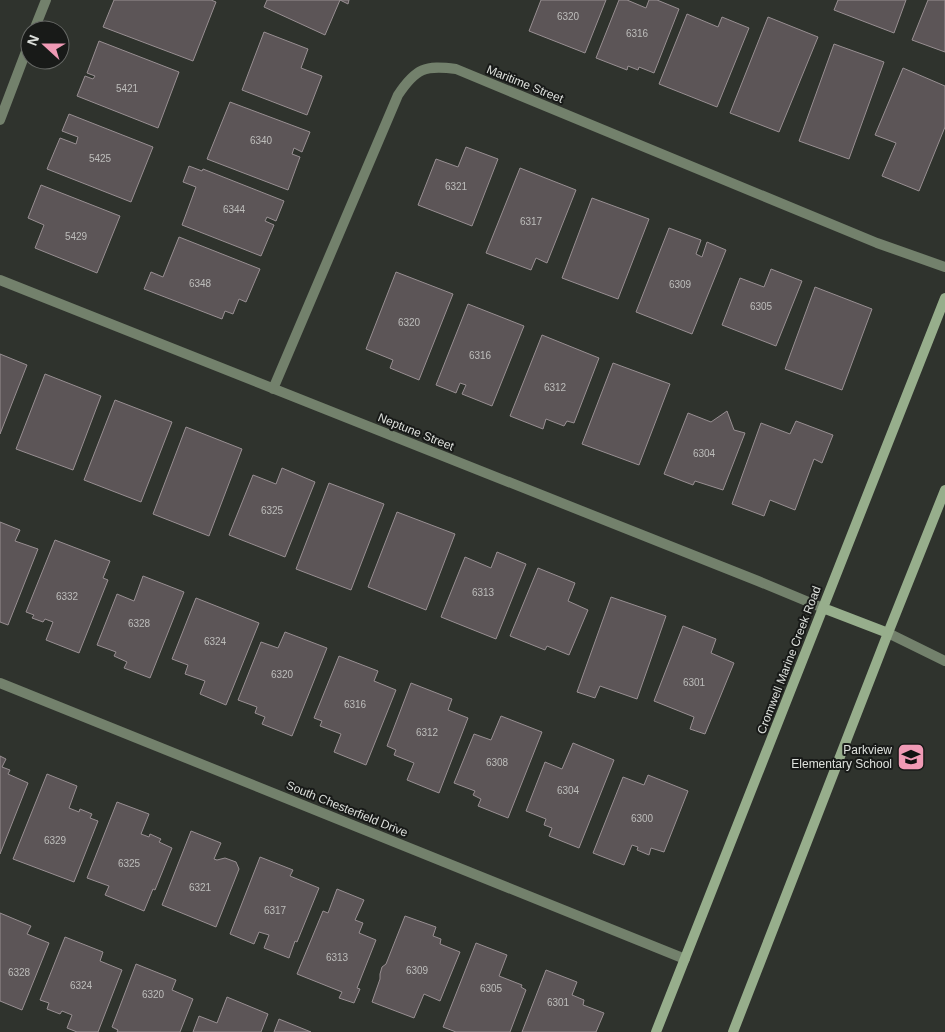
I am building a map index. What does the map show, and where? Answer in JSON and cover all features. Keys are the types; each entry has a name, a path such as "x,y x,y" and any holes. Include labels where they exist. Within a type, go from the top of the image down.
{"main road":[{"name":"Cromwell Marine Creek Road","path":"656,1032 945,298"},
{"path":"733,1032 945,490"},
{"path":"823,608 888,633"}],"street":[{"path":"38,20 46,0"},
{"path":"0,120 20,67"},
{"name":"Maritime Street","path":"273,389 398,95 408,80 422,70 438,67 456,69 877,243 945,267"},
{"name":"Neptune Street","path":"0,280 823,608"},
{"path":"888,633 945,661"},
{"name":"South Chesterfield Drive","path":"0,683 685,959"}],"building":[{"path":"114,0 211,0 216,2 193,61 103,27"},
{"path":"267,0 340,0 325,35 264,7"},
{"path":"340,0 349,0 348,4"},
{"path":"541,0 606,0 585,53 529,31"},
{"path":"619,0 627,0 646,8 649,0 657,0 679,9 654,73 639,67 638,70 628,66 627,70 596,58"},
{"path":"838,0 906,0 894,33 834,10"},
{"path":"928,0 945,0 945,52 912,40"},
{"path":"687,14 718,27 722,17 749,28 717,107 659,84"},
{"path":"768,17 818,37 779,132 730,113"},
{"path":"264,32 308,49 301,68 322,76 307,115 242,90"},
{"path":"99,41 179,72 158,128 77,96 85,76 93,79 95,76 87,73"},
{"path":"834,44 884,62 849,159 799,141"},
{"path":"903,68 945,86 945,127 919,191 882,176 896,143 875,135"},
{"path":"230,102 310,132 302,152 294,148 292,154 300,157 288,190 207,159"},
{"path":"69,114 153,147 131,202 47,169 60,138 76,144 78,137 62,131"},
{"path":"466,147 498,159 472,226 418,205 436,159 458,167"},
{"path":"189,166 202,171 203,169 284,201 276,221 267,217 265,221 274,225 261,256 182,225 196,187 183,182"},
{"path":"520,168 576,190 547,263 536,258 531,270 486,253"},
{"path":"41,185 120,216 97,273 35,248 44,225 28,218"},
{"path":"592,198 649,219 618,299 562,278"},
{"path":"669,228 701,240 696,254 702,257 707,242 726,250 692,334 636,312"},
{"path":"179,237 260,269 246,302 239,299 233,314 225,311 222,319 144,289 151,272 163,277"},
{"path":"771,269 802,281 776,346 722,325 740,278 764,287"},
{"path":"396,272 453,294 419,380 390,368 393,360 366,349"},
{"path":"815,287 872,309 842,390 785,369"},
{"path":"468,304 524,326 492,406 462,394 466,385 460,383 456,393 436,385"},
{"path":"542,335 599,358 574,423 567,421 564,426 546,419 543,429 510,416"},
{"path":"0,354 27,365 0,434"},
{"path":"613,363 670,384 639,465 582,444"},
{"path":"45,374 101,396 73,470 16,449"},
{"path":"115,400 172,422 141,502 84,480"},
{"path":"727,411 734,430 745,433 723,490 695,481 693,485 664,474 688,413 711,422"},
{"path":"796,421 833,435 822,463 814,459 795,510 770,500 764,516 732,504 761,423 790,434"},
{"path":"186,427 242,449 209,536 153,514"},
{"path":"282,468 315,482 285,557 229,535 253,475 276,484"},
{"path":"329,483 384,504 351,590 296,569"},
{"path":"397,512 455,534 426,610 368,587"},
{"path":"0,522 20,530 15,541 38,549 8,625 0,622"},
{"path":"55,540 110,561 103,578 108,580 79,653 46,640 53,622 45,619 43,622 32,618 34,615 26,612"},
{"path":"497,552 526,564 496,639 441,617 465,557 491,568"},
{"path":"538,568 575,583 568,601 588,610 569,655 547,646 545,650 510,636"},
{"path":"143,576 184,592 150,678 124,668 127,662 114,656 116,652 97,645 117,594 134,601"},
{"path":"611,597 666,616 637,699 600,686 595,698 577,692"},
{"path":"196,598 259,623 226,705 200,694 205,681 185,674 188,665 172,659"},
{"path":"683,626 716,639 711,653 734,663 705,734 690,729 694,717 654,701"},
{"path":"285,632 327,648 292,736 262,724 265,717 255,713 257,707 238,700 261,642 278,648"},
{"path":"339,656 378,671 374,681 396,690 366,765 334,752 341,734 320,726 322,721 314,718"},
{"path":"411,683 452,699 448,710 468,718 439,793 407,780 414,763 394,755 396,750 387,746"},
{"path":"501,716 542,732 508,818 478,806 481,799 473,795 475,791 454,783 474,734 491,740"},
{"path":"573,743 614,760 579,848 549,836 552,828 544,825 546,819 526,811 545,762 562,769"},
{"path":"0,756 6,759 2,767 10,770 8,774 28,783 0,854"},
{"path":"47,774 77,786 69,808 79,812 80,809 92,814 90,818 98,821 74,882 13,859"},
{"path":"648,775 688,791 664,852 651,848 649,855 637,850 638,847 632,845 624,865 593,853 623,777 644,785"},
{"path":"117,802 149,814 141,834 149,837 150,834 161,839 159,842 172,848 155,890 153,889 144,911 105,895 109,886 87,878"},
{"path":"191,831 221,843 214,859 225,858 236,862 239,869 216,927 162,905"},
{"path":"260,857 293,870 290,876 319,888 289,958 264,948 269,935 259,932 254,944 230,934"},
{"path":"337,889 364,900 355,920 363,923 359,933 376,940 357,988 360,989 354,1003 339,998 342,992 297,974 323,911 328,913"},
{"path":"0,913 31,926 27,934 49,943 22,1010 0,1001"},
{"path":"405,916 436,927 433,936 441,939 440,944 460,952 440,1001 424,994 414,1018 372,1002 382,967 386,964"},
{"path":"65,937 103,952 100,961 122,970 98,1032 77,1032 67,1028 72,1015 62,1011 60,1014 47,1009 49,1003 40,1000"},
{"path":"476,943 507,955 499,976 522,985 521,987 526,990 510,1032 456,1032 443,1027"},
{"path":"136,964 176,980 172,990 193,999 180,1032 117,1032 118,1030 112,1027"},
{"path":"546,970 577,982 572,995 584,1000 583,1005 604,1013 596,1032 522,1032"},
{"path":"227,997 268,1014 261,1032 193,1032 199,1016 217,1023"},
{"path":"279,1019 311,1032 274,1032"}],"place":[{"name":"Parkview Elementary School","path":"911,757"}]}
